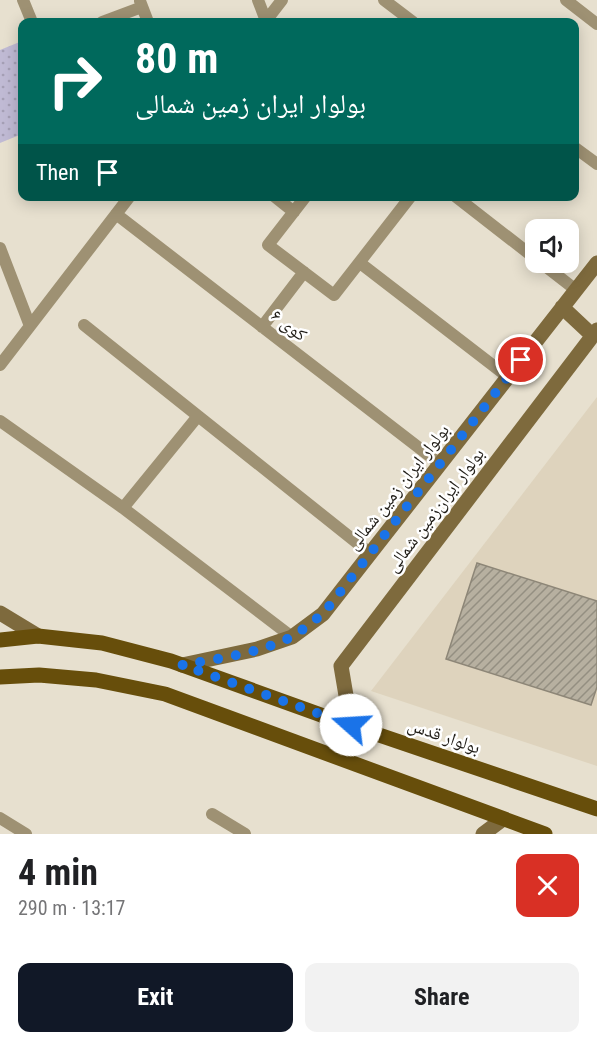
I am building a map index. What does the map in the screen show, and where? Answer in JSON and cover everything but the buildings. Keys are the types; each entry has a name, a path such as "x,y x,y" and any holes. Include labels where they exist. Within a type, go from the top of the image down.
{"main road":[{"name":"بولوار قدس","path":"0,640 38,636 102,643 182,665 597,809"},
{"path":"0,677 39,675 96,680 165,694 541,833"}],"street":[{"path":"23,0 30,18"},
{"path":"258,0 265,18"},
{"path":"269,18 282,0"},
{"path":"384,0 408,18"},
{"path":"566,0 597,24"},
{"path":"111,18 141,4 146,18"},
{"path":"579,151 597,164"},
{"path":"0,365 126,201"},
{"path":"280,201 294,212"},
{"path":"302,201 268,245 334,296 407,201"},
{"path":"461,201 525,250"},
{"name":"کوی ۶","path":"117,214 440,464"},
{"path":"0,248 30,326"},
{"path":"360,262 508,377"},
{"name":"بولوار ایران زمین شمالی","path":"182,665 257,649 292,637 323,614 597,263"},
{"path":"262,327 304,272"},
{"path":"554,273 576,290"},
{"path":"562,308 595,333"},
{"path":"84,324 371,554"},
{"name":"بولوار ایران‌زمین شمالی","path":"351,725 341,666 595,333"},
{"path":"123,508 198,416"},
{"path":"0,421 123,508 292,637"},
{"path":"0,613 38,636"},
{"path":"212,814 245,834"},
{"path":"0,818 26,834"},
{"path":"483,834 503,819"}],"shaded area":[{"path":"18,43 18,136 0,143 0,50"},
{"path":"597,397 597,766 371,691"}],"route":[{"path":"351,725 182,665 257,649 292,637 323,614 521,360"}]}
